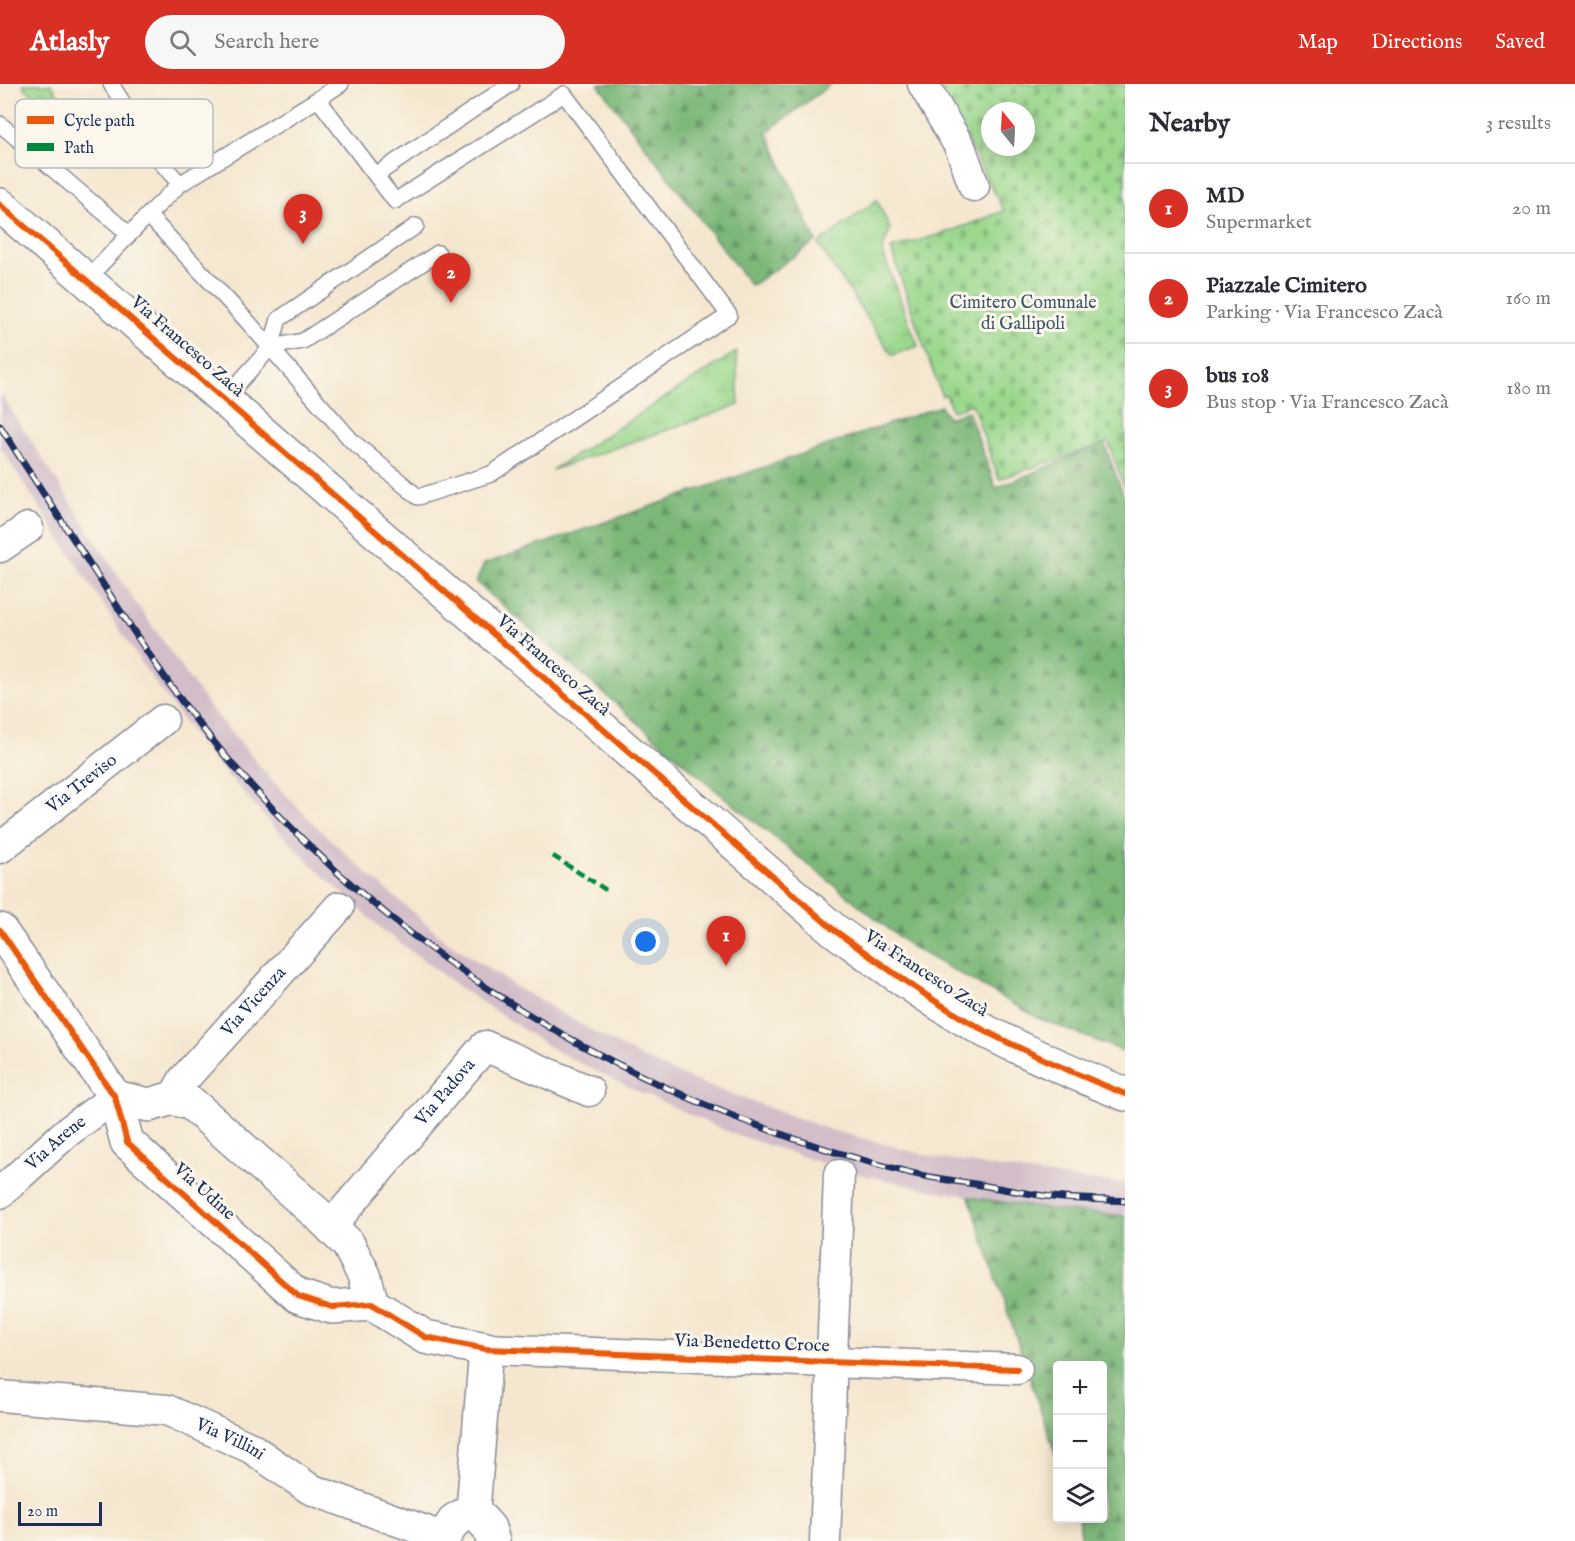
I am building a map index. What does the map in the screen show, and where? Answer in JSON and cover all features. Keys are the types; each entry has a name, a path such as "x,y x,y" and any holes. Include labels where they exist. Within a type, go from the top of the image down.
{"main road":[{"name":"Via Francesco Zacà","path":"0,205 834,930 934,1000 985,1030 1027,1052 1125,1094"},
{"name":"Via Udine","path":"0,930 115,1097 127,1142 298,1296 332,1306 372,1304"},
{"path":"115,1097 149,1105 173,1098 192,1104 331,1226 348,1244 364,1275 372,1304 425,1336 486,1349 473,1510 489,1528 493,1541"},
{"path":"442,1539 454,1520 473,1510"}],"street":[{"path":"923,84 961,149 974,186"},
{"path":"0,547 28,528"},
{"name":"Via Treviso","path":"0,848 163,720"},
{"name":"Via Vicenza","path":"173,1098 184,1079 339,907"},
{"name":"Via Padova","path":"331,1226 485,1046 589,1091"},
{"name":"Via Arene","path":"0,1193 66,1133 115,1097"},
{"path":"825,1541 839,1175"},
{"name":"Via Benedetto Croce","path":"486,1349 1017,1369"},
{"name":"Via Villini","path":"0,1396 167,1410 251,1448 310,1489 442,1539"}],"lane":[{"path":"111,84 120,99"},
{"path":"213,164 341,84"},
{"path":"376,175 511,84"},
{"path":"148,215 270,347 352,441 417,498 491,474 729,315 564,94 395,201 318,99"},
{"path":"0,124 15,137"},
{"path":"52,168 129,234"},
{"path":"166,168 180,184"},
{"path":"87,279 180,184 206,168"},
{"path":"224,399 270,347 279,319 416,226"},
{"path":"270,347 303,340 438,253"}],"shaded area":[{"path":"0,393 134,600 208,705 270,778 314,824 445,940 520,989 587,1028 640,1057 695,1081 831,1130 943,1159 1085,1180 1125,1183 1125,1216 1053,1210 925,1189 846,1171 726,1131 551,1048 459,987 384,931 317,870 263,815 201,745 146,670 0,447"}],"green space":[{"path":"23,84 51,84 61,99 38,99"},
{"path":"598,84 831,84 767,132 816,241 751,286"},
{"name":"Cimitero Comunale di Gallipoli","path":"937,84 1125,84 1125,488 1108,442 999,479 972,404 952,411 946,394 942,396 891,249 954,230 1004,211"},
{"path":"877,200 890,229 882,251 918,346 892,355 818,244"},
{"path":"736,352 739,405 552,470"},
{"path":"941,406 948,418 968,411 996,488 1104,443 1125,500 1125,1052 1040,1019 910,946 714,789 476,582 484,564"},
{"path":"969,1197 1053,1210 1125,1216 1125,1541 1082,1541 1079,1523 1107,1523 1107,1361 1053,1361 1053,1447"}],"railway":[{"path":"0,426 140,641 200,725 271,807 348,881 430,948 518,1008 611,1061 708,1106 808,1143 935,1178 1053,1197 1125,1201"}],"marked path":[{"path":"553,856 606,890"}],"cycle path":[{"path":"0,205 834,930 909,984 967,1021 1038,1057 1125,1094"},
{"path":"0,930 115,1097 127,1142 298,1296 332,1307 372,1304 425,1337 486,1349 1017,1369"}],"place":[{"name":"bus 108","path":"303,244"},
{"name":"Piazzale Cimitero","path":"451,303"},
{"name":"MD","path":"726,966"}]}
